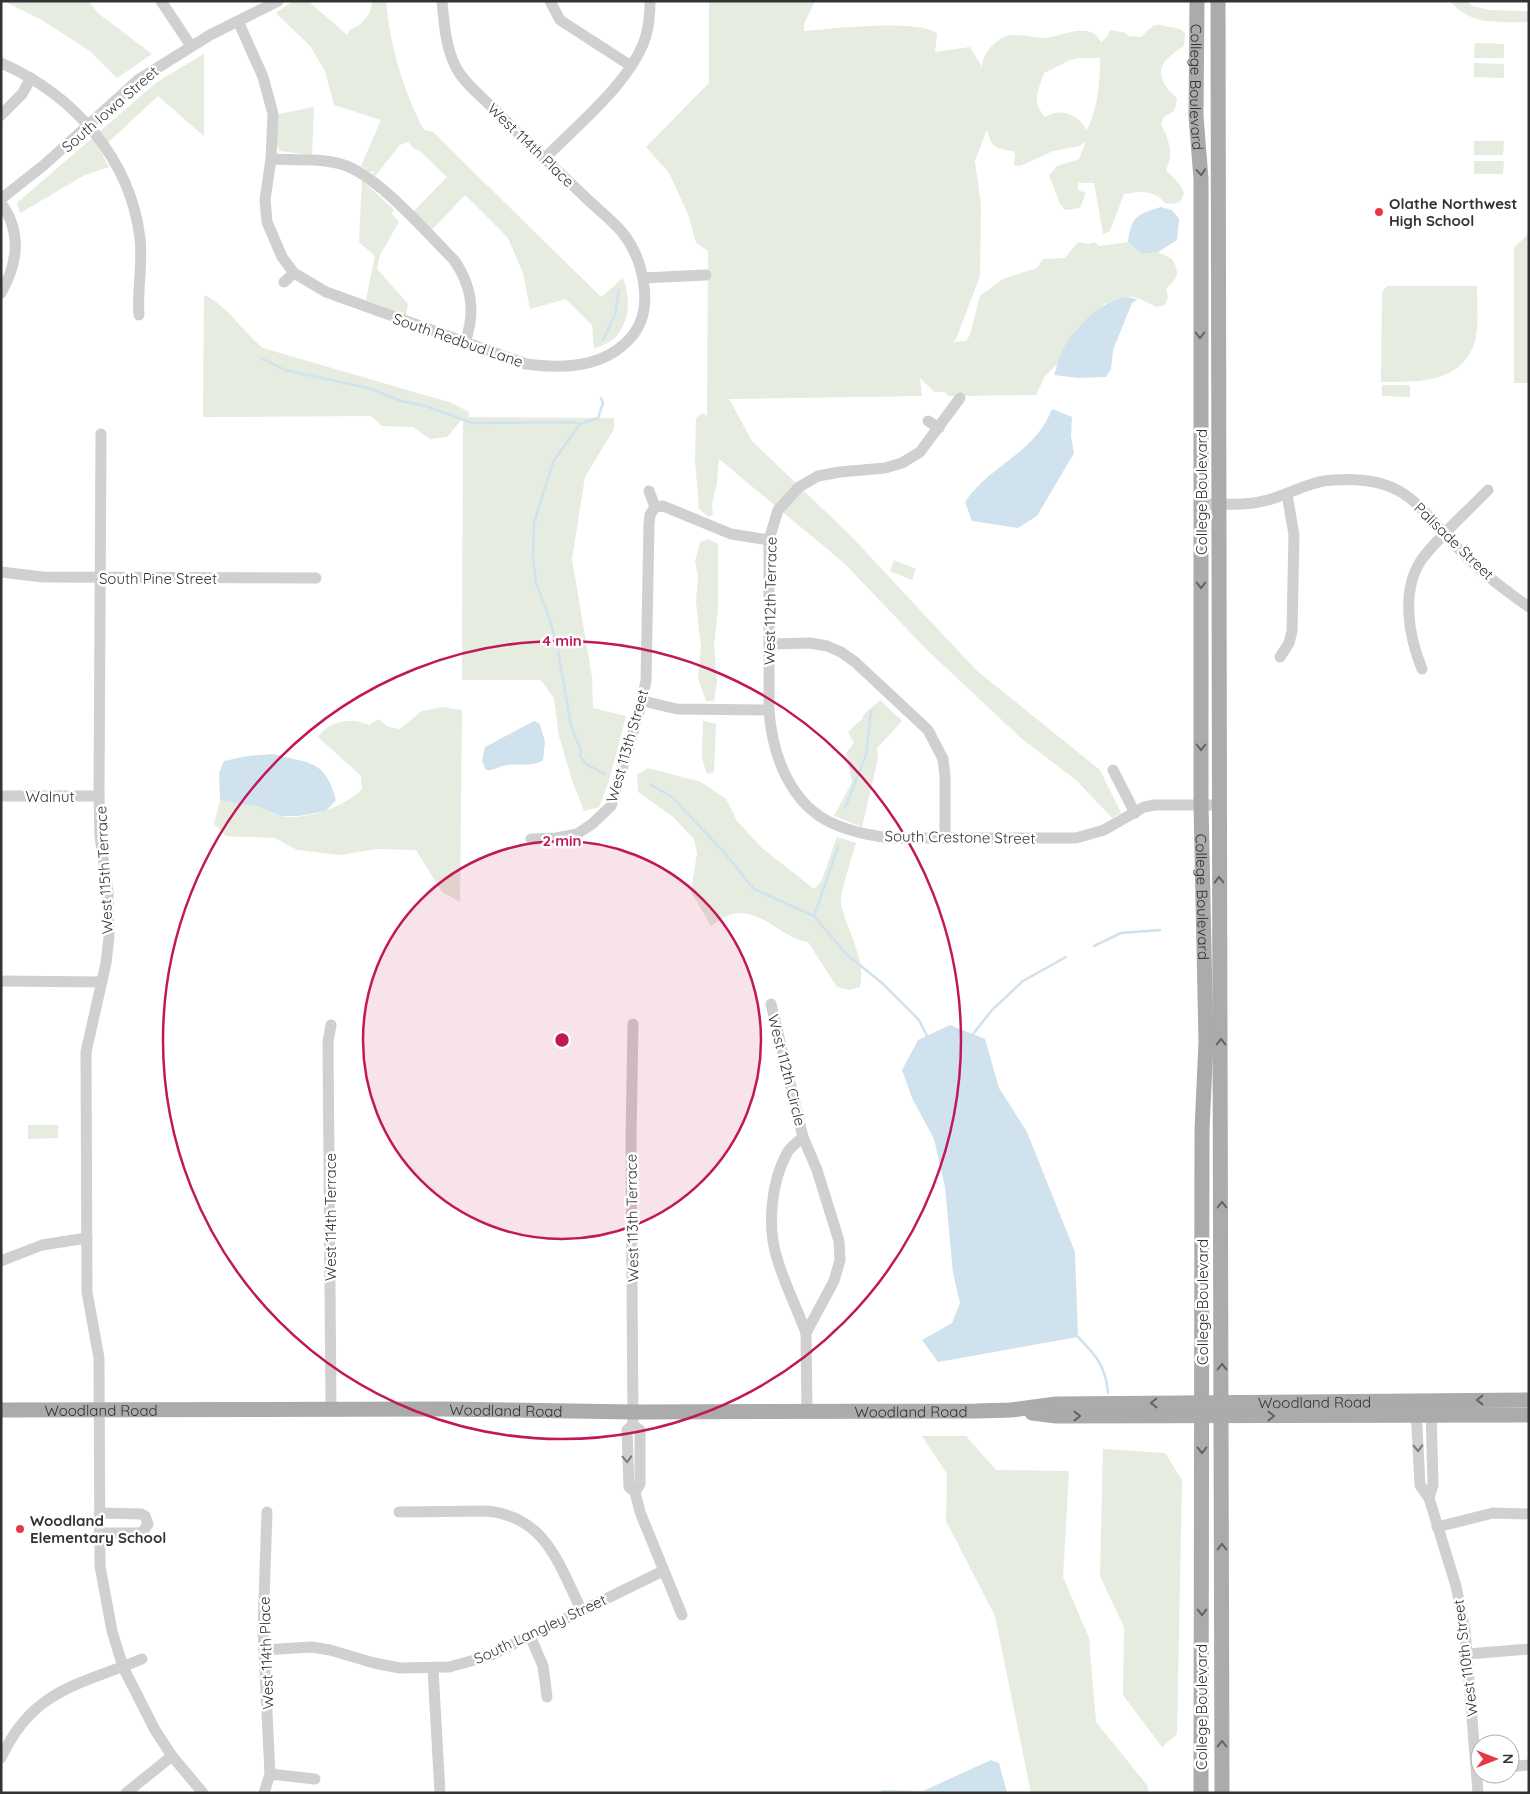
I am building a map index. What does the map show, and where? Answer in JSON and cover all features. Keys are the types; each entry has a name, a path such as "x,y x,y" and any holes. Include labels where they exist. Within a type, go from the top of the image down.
{"main road":[{"name":"College Boulevard","path":"1197,1 1196,116 1201,179 1201,805 1206,1042 1202,1130 1201,1793"},
{"name":"College Boulevard","path":"1218,1 1217,504 1222,1793"},
{"name":"Woodland Road","path":"1222,1408 1416,1399 1529,1400"},
{"name":"Woodland Road","path":"1,1410 331,1409 633,1418 807,1412 1011,1410 1056,1416 1222,1408 1424,1416 1529,1415"}],"street":[{"path":"161,1 191,46"},
{"name":"South Iowa Street","path":"1,201 138,80 191,46 278,1"},
{"name":"West 114th Place","path":"442,1 449,47 459,73 622,233 636,258 643,278"},
{"path":"550,1 560,20 630,66"},
{"path":"544,158 618,83 630,66 645,38 650,1"},
{"path":"238,21 269,95 273,114 271,159 265,200 266,222 282,257 294,273 284,282"},
{"path":"1,63 32,78 62,99 88,125 130,177 140,238 141,266 137,292 139,315"},
{"path":"1,116 22,94 32,78"},
{"path":"271,159 328,162 344,165 361,173 376,184 454,260 464,275 471,294 472,314 465,342"},
{"path":"1,201 14,228 16,251 11,276 1,293"},
{"name":"South Redbud Lane","path":"294,273 326,292 526,364 557,366 602,360 623,347 637,329 643,306 643,278"},
{"path":"643,278 706,275"},
{"name":"West 112th Terrace","path":"769,710 769,540 778,510 799,487 818,476 884,468 902,462 920,452 960,398"},
{"path":"928,421 939,428"},
{"name":"West 115th Terrace","path":"101,434 100,837 109,913 109,937 86,1052 87,1292 99,1358 98,1513 100,1566 106,1606 123,1667 139,1701 172,1756 204,1793"},
{"name":"Palisade Street","path":"1201,504 1251,503 1287,494 1315,483 1333,480 1369,480 1389,485 1427,512 1465,555 1508,592 1529,607"},
{"path":"1422,669 1413,647 1408,621 1413,579 1422,560 1488,490"},
{"path":"650,492 655,507 663,506 732,534 769,540"},
{"path":"1280,658 1289,643 1292,631 1294,535 1287,494"},
{"name":"West 113th Street","path":"531,839 556,838 577,834 592,824 611,806 643,701 646,681 649,524 655,507"},
{"name":"South Pine Street","path":"1,572 43,577 316,578"},
{"path":"769,644 810,643 827,646 841,652 855,662 928,730 943,759 945,776 945,838"},
{"path":"643,701 677,709 769,710"},
{"name":"South Crestone Street","path":"769,710 771,734 777,758 790,784 818,814 832,824 859,834 889,838 1076,838 1104,830 1144,807 1155,805 1219,805"},
{"path":"1114,770 1135,813"},
{"name":"Walnut","path":"1,796 100,796"},
{"path":"1,981 101,982"},
{"name":"West 112th Circle","path":"771,1004 803,1137 837,1229 840,1252 834,1280 806,1333"},
{"name":"West 113th Terrace","path":"633,1024 631,1138 633,1418 628,1430 627,1459 629,1487 635,1492 640,1512 682,1615"},
{"name":"West 114th Terrace","path":"331,1025 328,1042 331,1409"},
{"name":"West 112th Circle","path":"803,1137 788,1152 782,1164 776,1185 772,1214 773,1238 777,1259 806,1333 807,1412"},
{"path":"1,1261 42,1245 87,1238"},
{"name":"West 110th Street","path":"1416,1399 1424,1416"},
{"name":"West 110th Street","path":"1432,1400 1424,1416 1420,1485 1429,1498 1461,1605 1468,1654 1475,1734"},
{"name":"West 114th Place","path":"264,1793 270,1774 264,1650 267,1512"},
{"path":"398,1512 500,1512 524,1522 545,1540 581,1609"},
{"path":"98,1513 141,1514 148,1524 142,1533 99,1534"},
{"path":"1437,1527 1493,1513 1529,1514"},
{"name":"South Langley Street","path":"264,1650 311,1647 330,1650 385,1665 433,1669 476,1661 663,1571"},
{"path":"530,1636 543,1666 547,1697"},
{"path":"1468,1654 1529,1650"},
{"path":"1,1758 16,1729 39,1705 74,1684 142,1659"},
{"path":"433,1669 440,1793"},
{"path":"126,1793 172,1756"},
{"path":"270,1774 315,1779"}],"shaded area":[{"path":"4,1 88,1 99,14 152,54 117,78 90,51 40,19"},
{"path":"293,1 308,1 347,35 351,29 366,19 372,6 372,1 386,1 394,51 410,100 424,130 433,132 601,297 623,278 626,286 628,310 624,324 615,338 594,349 592,325 566,299 530,309 523,273 508,238 465,195 431,231 413,212 447,177 408,142 400,145 375,176 373,174 374,171 370,172 361,166 381,120 334,105 325,71 310,46 276,13"},
{"path":"709,1 815,1 804,24 804,31 895,25 928,29 937,34 935,52 970,47 982,67 985,56 992,45 1008,36 1018,35 1045,38 1083,31 1096,35 1101,42 1107,37 1110,30 1126,33 1128,36 1141,37 1156,25 1179,29 1185,33 1184,46 1168,58 1164,63 1161,73 1166,87 1177,99 1174,110 1164,116 1161,125 1170,147 1170,158 1166,170 1181,186 1184,193 1180,202 1169,204 1157,196 1145,192 1124,194 1110,231 1103,234 1094,183 1078,183 1078,190 1086,193 1080,208 1065,210 1060,204 1049,175 1057,166 1079,159 1086,141 1080,146 1053,151 1020,166 1014,165 1015,155 1013,151 994,146 987,129 975,161 981,205 980,276 956,339 953,342 966,341 970,335 980,296 1003,279 1037,268 1043,259 1065,258 1078,242 1089,244 1094,242 1099,246 1128,242 1142,254 1158,252 1172,259 1177,273 1173,282 1166,289 1168,297 1165,305 1156,307 1136,297 1124,297 1104,304 1085,322 1063,349 1058,363 1045,376 1036,395 949,396 944,392 934,392 920,378 922,396 729,399 752,441 851,536 976,670 1100,770 1121,813 1112,818 1076,780 1021,738 926,649 845,564 719,459 717,483 712,504 713,514 709,517 699,509 695,460 696,418 703,413 707,416 708,251 696,243 688,214 669,173 646,147 709,83","holes":["1100,58 1098,95 1094,113 1087,130 1079,120 1069,114 1058,113 1045,117 1037,101 1044,73 1070,60"]},
{"path":"1450,1 1466,1 1473,6 1489,10 1529,11 1529,22 1497,22 1476,19 1458,9"},
{"path":"1475,43 1504,44 1504,58 1474,58"},
{"path":"204,54 204,136 158,96 100,150 109,167 85,175 20,213 17,203 157,82"},
{"path":"1474,63 1504,64 1504,78 1474,77"},
{"path":"314,107 312,155 280,151 276,144 278,114"},
{"path":"1474,141 1504,141 1503,155 1474,155"},
{"path":"1474,161 1504,161 1503,174 1474,174"},
{"path":"362,180 394,210 391,213 399,222 380,255 377,269 408,304 406,315 366,300 375,256 359,242"},
{"path":"1529,233 1529,383 1514,383 1514,248"},
{"path":"1387,286 1477,286 1475,341 1469,355 1460,366 1437,378 1409,382 1381,382 1382,292"},
{"path":"204,295 228,312 263,348 452,403 469,412 469,417 614,418 614,429 585,477 572,559 592,677 593,708 626,716 609,781 599,807 584,811 572,780 559,736 554,698 541,680 462,680 463,418 447,437 430,439 413,427 382,426 371,416 203,417"},
{"path":"1382,385 1410,385 1410,397 1382,396"},
{"path":"709,539 718,544 718,610 714,645 717,682 714,701 706,701 698,678 701,647 696,602 698,575 695,562 700,542"},
{"path":"894,560 916,569 912,580 890,571"},
{"path":"880,700 902,721 877,748 878,759 862,827 834,816 852,782 846,753 854,743 848,732"},
{"path":"443,707 462,710 460,902 442,892 416,850 376,849 340,855 297,850 275,838 226,836 214,824 220,800 249,804 280,816 290,817 324,811 346,802 362,789 361,776 318,737 322,732 328,727 341,722 355,721 369,725 378,719 388,727 400,729 422,711"},
{"path":"703,721 716,724 714,770 713,773 707,774 702,759"},
{"path":"648,768 701,782 726,799 737,821 762,848 814,889 821,882 837,837 856,843 844,884 841,904 858,955 861,976 860,987 849,990 837,987 808,942 789,935 763,919 743,913 732,914 711,926 691,892 697,853 694,839 672,816 638,792 637,775"},
{"path":"28,1125 58,1125 58,1138 28,1139"},
{"path":"922,1436 966,1436 996,1470 1069,1471 1063,1577 1089,1638 1096,1722 1147,1785 1149,1793 1031,1793 995,1616 946,1521 947,1474"},
{"path":"1103,1449 1165,1453 1182,1480 1177,1734 1162,1747 1123,1695 1124,1627 1100,1576"}],"water":[{"path":"1161,207 1172,210 1179,219 1177,240 1158,252 1142,254 1128,242 1131,227 1141,214"},
{"path":"1125,297 1138,299 1132,303 1113,350 1111,369 1106,377 1078,378 1054,375 1063,349 1082,324 1106,304"},
{"path":"1052,409 1072,417 1071,436 1074,453 1037,516 1018,528 972,521 965,502 975,489 1035,437"},
{"path":"534,721 540,724 545,742 543,760 534,764 507,765 493,770 486,770 482,761 485,747"},
{"path":"273,754 306,762 321,770 332,787 336,800 326,811 299,816 280,816 259,807 220,800 219,773 224,761 247,756"},
{"path":"950,1025 985,1039 999,1088 1027,1132 1075,1252 1078,1337 938,1362 922,1340 952,1323 960,1303 953,1273 945,1187 934,1139 912,1098 902,1070 918,1040"},
{"path":"991,1760 999,1763 1007,1793 876,1793 883,1790 923,1791"}],"waterway":[{"path":"603,340 615,315 619,290"},
{"path":"261,358 285,370 372,389 401,401 426,406 472,423 570,422 580,424 553,462 534,523 533,557 536,583 557,645 571,726 581,751 580,756 586,764 605,774"},
{"path":"580,424 598,418 603,403 601,398"},
{"path":"845,808 866,755 871,711"},
{"path":"651,785 672,797 723,851 754,889 814,916 845,953 882,983 919,1020 927,1036"},
{"path":"814,916 838,847"},
{"path":"1094,946 1121,933 1160,930"},
{"path":"973,1034 992,1010 1023,981 1066,957"},
{"path":"1078,1337 1099,1362 1105,1376 1108,1393"}],"place":[{"name":"Olathe Northwest High School","path":"1379,212"},
{"name":"Woodland Elementary School","path":"20,1529"}]}
